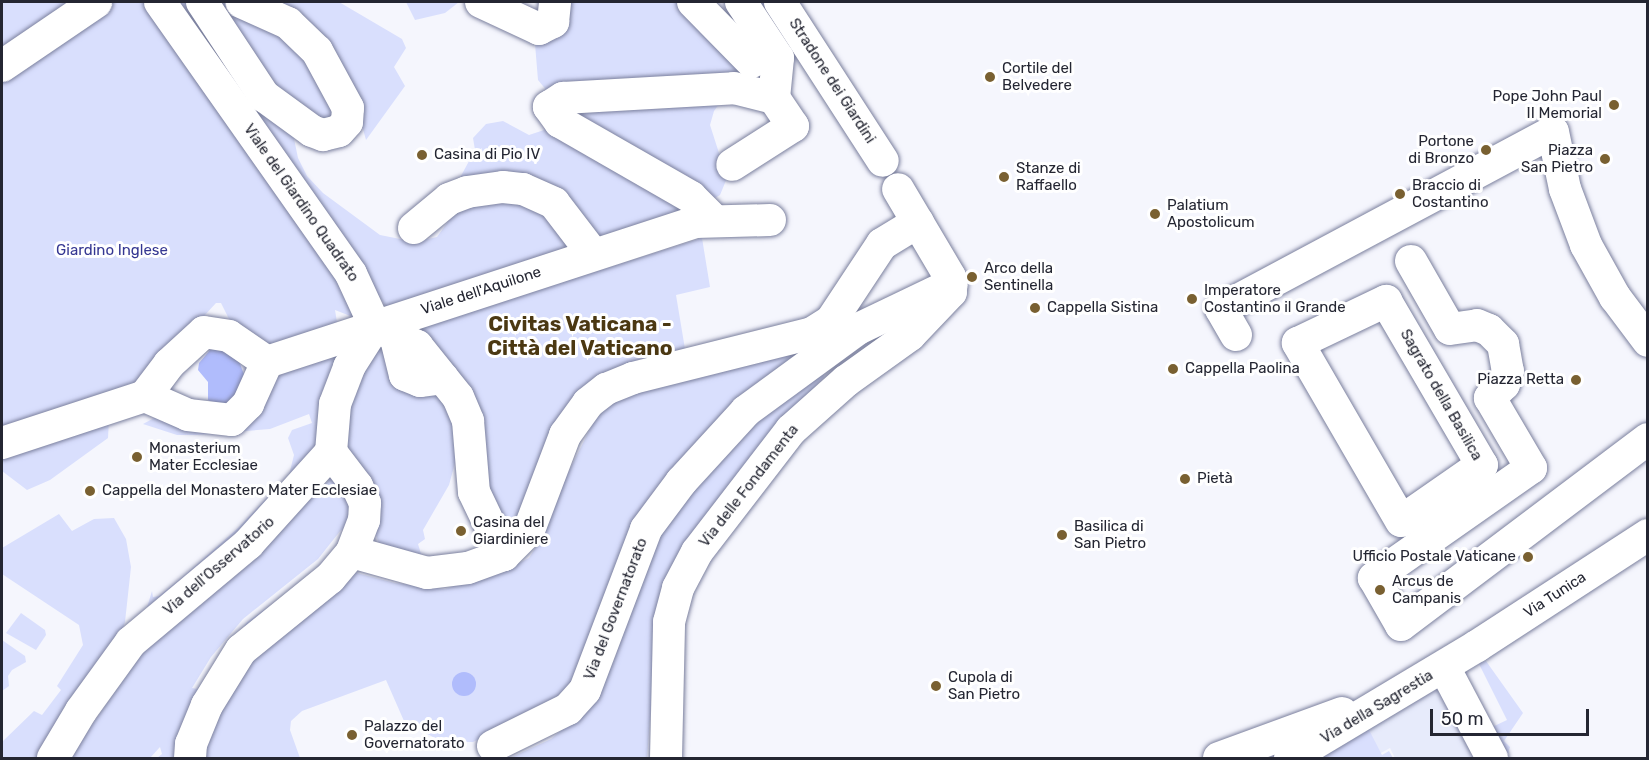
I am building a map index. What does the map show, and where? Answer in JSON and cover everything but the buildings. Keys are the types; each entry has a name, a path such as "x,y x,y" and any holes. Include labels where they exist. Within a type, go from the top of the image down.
{"street":[{"path":"2,66 96,2"},
{"name":"Viale del Giardino Quadrato","path":"159,2 351,274 385,330"},
{"path":"202,2 264,96 312,131 324,135 339,131 347,122 348,108 317,51 288,23 241,2"},
{"path":"481,2 539,29 554,22 555,2"},
{"path":"693,2 752,62"},
{"path":"732,165 793,126 774,98 778,58 741,2"},
{"name":"Stradone dei Giardini","path":"780,2 883,161"},
{"path":"705,222 691,197 560,122 550,112 551,103 563,98 734,88 774,98"},
{"path":"1236,335 1221,309 1552,132 1565,189 1586,244 1615,297 1647,341"},
{"path":"414,228 449,199 467,192 482,188 523,189 555,203 593,254"},
{"path":"898,189 918,222 946,296"},
{"name":"Viale dell'Aquilone","path":"267,362 385,330 593,254 705,222 770,220"},
{"path":"352,552 427,573 468,568 504,555 529,530 560,447 571,424 588,403 606,389 633,378 812,333 831,321 882,244 918,222"},
{"path":"1411,261 1450,329 1477,325 1489,330 1503,344 1509,364 1507,377 1490,398 1531,468 1374,578 1401,625 1647,439"},
{"name":"Via del Governatorato","path":"494,747 568,710 585,690 646,529 681,482 738,419 774,387 858,329 946,296"},
{"name":"Via delle Fondamenta","path":"666,759 669,622 678,588 697,552 791,430 946,296"},
{"name":"Sagrato della Basilica","path":"1386,301 1482,465 1401,522 1298,343 1386,301"},
{"path":"190,759 191,744 207,705 241,650 330,578 352,552 364,520 364,502 357,486 331,452 335,404 349,367 385,330 417,346 463,407 470,434 474,492 504,555"},
{"path":"2,443 145,396 169,364 204,332 229,336 267,362 248,404 232,420 188,415 145,396"},
{"name":"Via dell'Osservatorio","path":"53,759 86,703 131,642 248,544 331,452"},
{"name":"Via Tunica","path":"1453,661 1647,535"},
{"path":"1453,661 1492,759"},
{"name":"Via della Sagrestia","path":"1290,759 1453,661"},
{"path":"1232,756 1358,708 1381,706"}],"shaded area":[{"path":"1444,683 1483,758 1395,758 1390,748 1379,754 1365,728"}],"green space":[{"name":"Giardino Inglese","path":"2,2 146,2 343,276 353,317 335,310 338,328 273,349 235,331 221,303 216,303 109,419 108,438 50,480 27,490 2,471"},
{"path":"175,2 185,2 292,129 298,158 307,176 323,193 380,235 415,242 437,237 462,202 508,196 561,222 570,252 389,311"},
{"path":"274,2 339,2 402,39 406,48 394,67 405,86 366,140 357,107"},
{"path":"406,2 459,2 445,13 415,20"},
{"path":"560,2 679,2 745,71 739,78 548,92 538,80 535,44 538,36 568,29 570,14 562,13"},
{"path":"218,7 246,14 293,38 337,112 325,123 271,91"},
{"path":"726,95 714,111 710,125 727,178 720,195 708,202 564,107"},
{"path":"503,121 529,135 544,130 549,121 691,213 601,243 572,208 455,187 475,150 473,138 486,124"},
{"path":"702,238 710,287 676,295 685,349 626,367 507,534 411,330"},
{"path":"385,337 452,409 458,452 449,485 423,530 425,539 418,544 422,557 379,544 346,444 343,424 374,341"},
{"path":"345,348 319,420 315,450 258,523 145,614 152,591 153,597 159,596 184,576 238,528 289,475 294,455 288,438 292,430 312,423 309,414 270,429 196,435 177,435 143,424 156,417 199,428 274,376"},
{"path":"782,354 796,356 639,517 567,690 557,702 473,742 442,742 404,721 386,680 302,711 291,721 290,730 300,758 198,758 208,719 258,642 349,571 395,583 445,589 513,566 529,558 542,537 553,503 594,421 608,405 624,397"},
{"path":"821,368 824,377 769,437 657,627 647,758 510,758 551,739 582,713 604,683 616,655 644,555 663,521 769,407"},
{"path":"332,477 350,496 349,529 341,530 318,559 243,619 211,657 192,688 197,689 207,677 247,622 295,588 181,758 157,758 162,754 160,747 150,758 69,758 153,637 233,578"},
{"path":"59,514 72,531 94,519 114,518 126,539 131,567 125,622 119,639 40,758 2,758 2,742 34,711 42,715 61,690 57,686 83,645 79,625 2,574 2,548"},
{"path":"21,613 45,630 46,635 36,650 6,633"},
{"path":"2,640 25,656 26,662 12,670 8,676 9,686 2,691"},
{"path":"1486,661 1523,713 1504,741 1510,747 1508,754 1502,754 1488,729 1507,720 1478,662"},
{"path":"1368,728 1382,755 1389,751 1393,758 1312,758"}],"water":[{"path":"216,343 239,361 245,377 238,402 217,405 208,400 208,382 198,370 199,363"},
{"path":"464,672 473,675 476,684 473,693 464,696 455,693 452,684 455,675"}],"place":[{"name":"Cortile del Belvedere","path":"990,77"},
{"name":"Pope John Paul II Memorial","path":"1614,105"},
{"name":"Portone di Bronzo","path":"1486,150"},
{"name":"Casina di Pio IV","path":"422,155"},
{"name":"Piazza San Pietro","path":"1605,159"},
{"name":"Stanze di Raffaello","path":"1004,177"},
{"name":"Braccio di Costantino","path":"1400,194"},
{"name":"Palatium Apostolicum","path":"1155,214"},
{"name":"Arco della Sentinella","path":"972,277"},
{"name":"Imperatore Costantino il Grande","path":"1192,299"},
{"name":"Cappella Sistina","path":"1035,308"},
{"name":"Cappella Paolina","path":"1173,369"},
{"name":"Piazza Retta","path":"1576,380"},
{"name":"Monasterium Mater Ecclesiae","path":"137,457"},
{"name":"Pietà","path":"1185,479"},
{"name":"Cappella del Monastero Mater Ecclesiae","path":"90,491"},
{"name":"Casina del Giardiniere","path":"461,531"},
{"name":"Basilica di San Pietro","path":"1062,535"},
{"name":"Ufficio Postale Vaticane","path":"1528,557"},
{"name":"Arcus de Campanis","path":"1380,590"},
{"name":"Cupola di San Pietro","path":"936,686"},
{"name":"Palazzo del Governatorato","path":"352,735"}],"district":[{"name":"Civitas Vaticana - Città del Vaticano","path":"580,336"}]}
